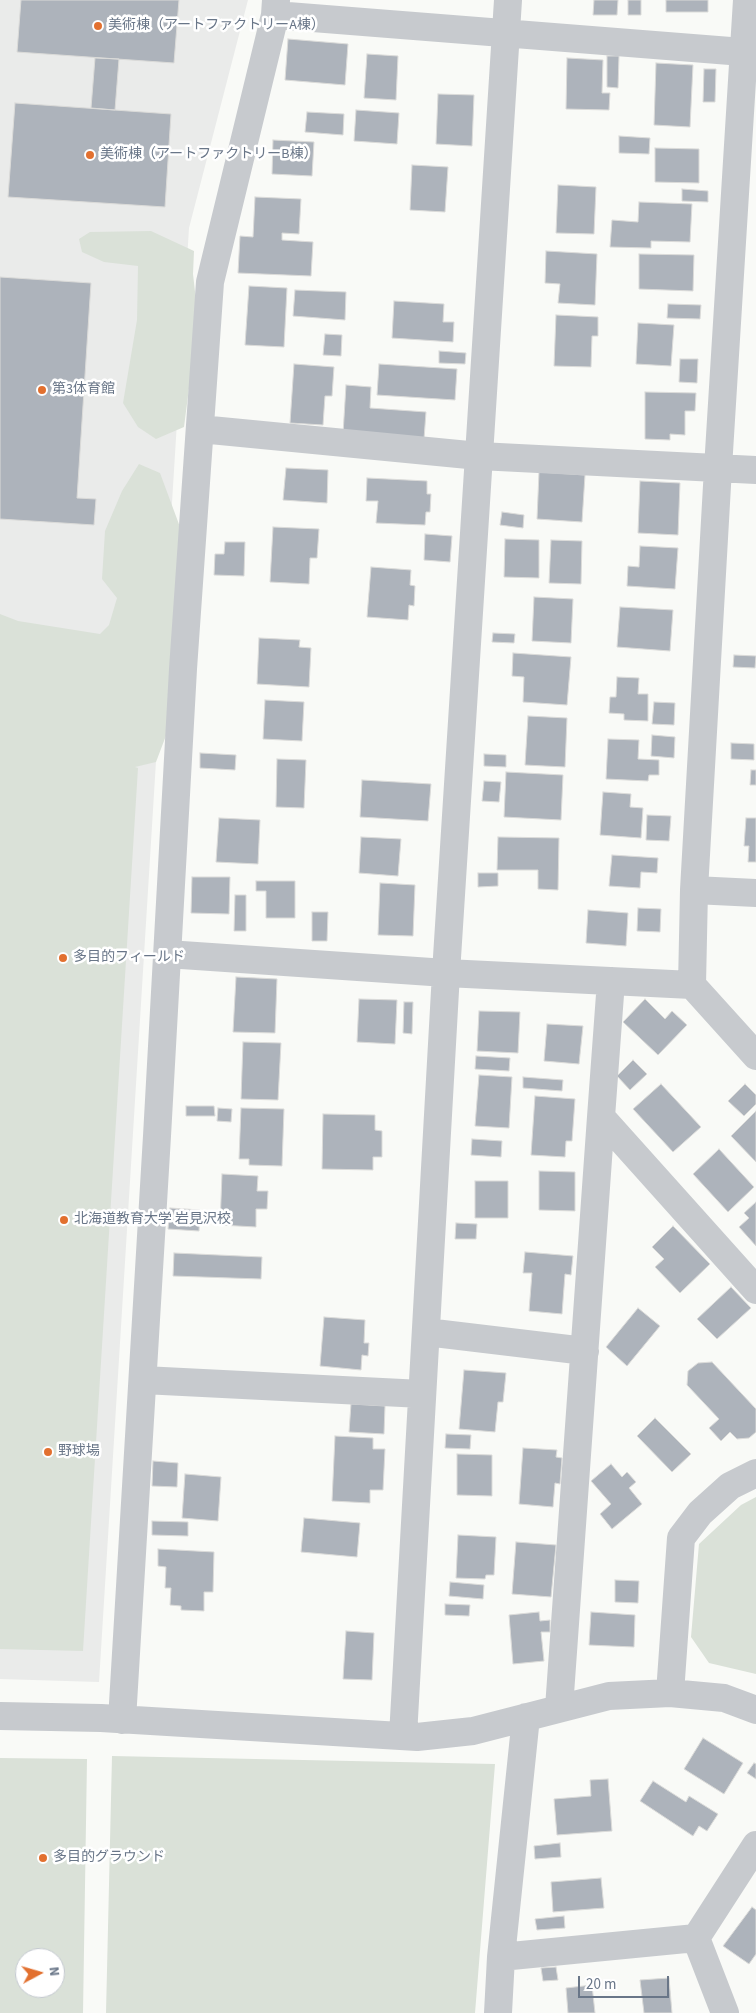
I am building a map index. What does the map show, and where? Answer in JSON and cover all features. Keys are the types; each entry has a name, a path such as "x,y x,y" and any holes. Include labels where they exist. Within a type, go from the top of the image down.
{"street":[{"path":"402,1736 446,972 508,0"},
{"path":"747,0 750,58 718,468 694,890 692,985 756,1056"},
{"path":"122,1720 182,679 210,282 276,7 750,58"},
{"path":"200,429 479,456 756,470"},
{"path":"694,890 756,893"},
{"path":"167,954 446,972 692,985"},
{"path":"559,1708 611,981"},
{"path":"602,1117 756,1290"},
{"path":"426,1332 585,1351"},
{"path":"142,1380 422,1394"},
{"path":"670,1693 681,1538 700,1513 730,1486 756,1473"},
{"path":"0,1716 122,1720 417,1737 473,1731 609,1696 670,1693 724,1698 756,1710"},
{"path":"498,2013 501,1957 526,1717"},
{"path":"696,1938 756,1845"},
{"path":"501,1957 696,1938"},
{"path":"696,1938 725,2013"}],"shaded area":[{"name":"北海道教育大学 岩見沢校","path":"0,0 248,0 189,228 99,1682 0,1679"},
{"path":"151,231 194,251 193,274 198,318 184,427 156,439 138,427 123,403 137,320 138,266 104,262 82,252 79,239 90,232"},
{"path":"139,464 160,473 180,527 167,733 156,762 135,767 138,768 83,1651 0,1649 0,614 18,621 100,634 109,625 117,598 102,579 105,531 122,491"},
{"path":"756,1497 756,1674 709,1663 691,1637 699,1544 741,1505"},
{"path":"112,1756 495,1764 475,2013 106,2013"},
{"name":"多目的グラウンド","path":"0,1758 87,1759 83,2013 0,2013"}],"building":[{"name":"美術棟（アートファクトリーA棟）","path":"21,0 179,0 174,63 17,52"},
{"path":"594,0 618,0 617,15 593,15"},
{"path":"628,0 641,0 641,15 628,15"},
{"path":"666,0 708,0 708,12 666,12"},
{"path":"288,39 348,44 345,85 285,80"},
{"path":"367,54 398,56 396,100 364,98"},
{"path":"607,56 619,56 618,88 607,87"},
{"path":"95,58 119,59 115,110 91,108"},
{"path":"567,58 603,60 602,93 610,93 609,110 566,109"},
{"path":"656,63 693,65 690,127 654,125"},
{"path":"704,69 716,69 715,102 703,102"},
{"path":"438,94 474,95 472,146 436,144"},
{"name":"美術棟（アートファクトリーB棟）","path":"15,103 171,114 165,207 8,197"},
{"path":"356,110 399,113 397,144 354,141"},
{"path":"307,112 344,114 343,135 305,132"},
{"path":"619,136 650,138 649,154 619,153"},
{"path":"273,140 314,142 312,176 272,174"},
{"path":"655,148 699,149 699,183 655,182"},
{"path":"412,165 448,167 445,212 410,210"},
{"path":"558,185 596,187 594,234 556,233"},
{"path":"682,189 708,191 708,202 682,201"},
{"path":"255,197 301,199 299,234 282,233 282,240 313,242 311,276 238,273 240,236 253,237"},
{"path":"639,202 692,204 690,242 651,241 651,248 610,247 612,220 638,222"},
{"path":"546,251 597,254 595,305 558,303 560,284 545,283"},
{"path":"639,254 694,255 693,291 639,289"},
{"name":"第3体育館","path":"0,277 91,283 77,498 96,499 94,525 0,519"},
{"path":"249,286 287,288 284,347 245,345"},
{"path":"295,290 346,292 345,320 293,316"},
{"path":"394,301 444,304 443,322 454,322 453,342 392,338"},
{"path":"668,304 701,305 700,319 667,318"},
{"path":"556,315 598,317 598,336 592,336 591,367 554,366"},
{"path":"638,323 674,325 671,366 636,364"},
{"path":"325,334 342,335 341,356 323,355"},
{"path":"439,351 466,353 465,364 439,363"},
{"path":"680,359 698,359 697,383 679,382"},
{"path":"294,364 334,367 332,396 325,396 323,425 290,423"},
{"path":"379,364 457,369 455,400 377,395"},
{"path":"346,385 371,387 370,408 426,412 424,439 343,434"},
{"path":"645,392 696,393 695,411 685,411 685,435 670,434 670,440 645,439"},
{"path":"286,468 328,470 327,503 283,500"},
{"path":"539,472 585,475 582,522 537,519"},
{"path":"367,478 427,481 427,494 431,494 430,512 426,512 425,525 376,523 378,501 366,501"},
{"path":"640,481 680,483 678,535 638,533"},
{"path":"502,512 524,515 523,528 500,525"},
{"path":"273,527 319,529 317,558 310,558 309,584 270,582"},
{"path":"425,534 452,536 450,562 424,560"},
{"path":"505,539 539,540 539,578 504,577"},
{"path":"551,540 582,541 581,584 549,583"},
{"path":"225,542 245,542 244,576 214,575 215,554 224,554"},
{"path":"640,546 678,548 675,589 627,586 628,566 639,567"},
{"path":"371,567 411,570 410,585 415,586 414,606 409,605 408,620 367,617"},
{"path":"534,597 573,599 571,643 532,641"},
{"path":"620,607 673,610 670,651 617,647"},
{"path":"493,633 515,634 514,643 492,642"},
{"path":"259,638 300,640 299,647 311,648 309,687 257,684"},
{"path":"513,653 571,657 567,705 523,702 524,677 512,676"},
{"path":"734,655 756,656 755,668 733,667"},
{"path":"617,677 639,678 638,694 648,694 648,721 624,720 624,714 609,713 610,697 616,697"},
{"path":"265,700 304,702 302,741 263,739"},
{"path":"654,702 675,703 674,725 652,724"},
{"path":"528,716 567,718 565,767 525,765"},
{"path":"652,735 675,737 674,758 651,756"},
{"path":"608,739 639,740 638,759 659,760 659,775 649,775 648,781 606,779"},
{"path":"731,743 754,744 754,760 731,759"},
{"path":"200,753 236,755 235,770 200,768"},
{"path":"484,754 506,755 506,767 484,766"},
{"path":"277,759 306,760 304,808 276,807"},
{"path":"751,770 756,770 756,785 750,785"},
{"path":"506,772 563,775 561,820 504,817"},
{"path":"362,780 431,784 428,821 360,817"},
{"path":"484,781 501,782 499,802 482,801"},
{"path":"603,792 631,794 630,807 643,808 641,838 600,835"},
{"path":"647,815 671,816 669,841 646,840"},
{"path":"219,818 260,820 258,864 216,862"},
{"path":"746,818 756,818 756,862 748,862 749,846 744,846"},
{"path":"361,837 401,839 398,876 359,873"},
{"path":"498,837 559,838 558,890 538,889 538,870 497,870"},
{"path":"612,855 658,858 657,873 641,872 640,888 609,886"},
{"path":"478,873 498,873 498,886 478,887"},
{"path":"192,877 230,877 229,914 191,913"},
{"path":"256,881 295,881 295,918 266,918 266,891 256,891"},
{"path":"380,883 415,885 413,936 378,935"},
{"path":"235,895 246,895 246,931 234,931"},
{"path":"638,908 661,909 660,932 637,931"},
{"path":"588,910 628,913 626,946 586,943"},
{"path":"312,912 328,912 327,941 312,941"},
{"path":"236,977 277,979 275,1033 233,1032"},
{"path":"359,999 397,1000 395,1044 357,1042"},
{"path":"645,999 665,1019 672,1011 687,1025 658,1055 623,1022"},
{"path":"404,1002 413,1002 412,1034 403,1033"},
{"path":"479,1011 520,1012 518,1053 477,1051"},
{"path":"547,1024 583,1026 579,1064 544,1061"},
{"path":"243,1042 281,1043 278,1100 241,1099"},
{"path":"476,1056 510,1058 509,1071 475,1069"},
{"path":"633,1060 647,1074 630,1090 617,1076"},
{"path":"479,1075 512,1077 509,1128 475,1126"},
{"path":"523,1077 563,1080 562,1091 523,1088"},
{"path":"661,1084 701,1127 673,1152 633,1109"},
{"path":"745,1084 756,1095 756,1104 744,1116 728,1101"},
{"path":"535,1096 575,1099 572,1141 566,1141 565,1157 531,1155"},
{"path":"186,1106 214,1106 215,1116 186,1116"},
{"path":"218,1108 232,1109 231,1122 217,1121"},
{"path":"241,1108 284,1109 282,1166 249,1165 249,1159 239,1159"},
{"path":"756,1111 756,1162 731,1136"},
{"path":"323,1114 375,1115 375,1130 382,1131 382,1157 373,1157 373,1170 322,1169"},
{"path":"472,1139 502,1141 501,1157 471,1155"},
{"path":"719,1149 754,1187 728,1212 693,1174"},
{"path":"539,1171 575,1172 575,1211 539,1210"},
{"path":"222,1174 258,1176 257,1191 268,1191 267,1209 256,1209 256,1227 220,1225"},
{"path":"475,1181 508,1181 508,1218 475,1218"},
{"path":"756,1202 756,1246 739,1227 749,1218 744,1213"},
{"path":"170,1208 200,1210 199,1231 168,1229"},
{"path":"456,1223 477,1224 476,1239 455,1239"},
{"path":"673,1226 710,1264 680,1293 655,1267 664,1259 652,1247"},
{"path":"525,1252 573,1256 571,1275 565,1274 562,1314 529,1311 532,1273 523,1273"},
{"path":"174,1253 262,1257 261,1279 173,1276"},
{"path":"731,1287 751,1308 717,1339 697,1319"},
{"path":"638,1308 660,1326 627,1366 606,1347"},
{"path":"324,1317 365,1320 364,1343 369,1343 368,1356 362,1355 361,1370 320,1366"},
{"path":"712,1362 756,1409 756,1432 749,1438 737,1439 730,1432 721,1441 709,1428 719,1419 687,1385 688,1371 698,1363"},
{"path":"464,1370 506,1373 503,1402 498,1402 495,1432 459,1429"},
{"path":"351,1404 385,1406 384,1434 349,1432"},
{"path":"655,1418 691,1454 672,1472 637,1436"},
{"path":"446,1434 471,1435 470,1449 445,1448"},
{"path":"335,1436 373,1438 373,1449 385,1449 383,1490 370,1490 370,1503 332,1501"},
{"path":"523,1448 557,1450 556,1457 562,1458 560,1484 555,1483 553,1507 519,1504"},
{"path":"457,1454 492,1455 492,1496 457,1495"},
{"path":"153,1461 178,1463 177,1487 152,1486"},
{"path":"611,1464 622,1477 627,1472 636,1482 629,1488 642,1504 612,1529 600,1514 611,1504 591,1481"},
{"path":"185,1474 221,1477 218,1521 182,1518"},
{"path":"304,1518 360,1523 357,1557 301,1552"},
{"path":"152,1521 188,1522 188,1536 152,1535"},
{"path":"458,1535 496,1537 494,1575 486,1575 485,1579 456,1578"},
{"path":"516,1542 556,1545 551,1597 512,1594"},
{"path":"158,1549 214,1552 213,1592 204,1592 204,1611 181,1610 181,1606 170,1605 171,1588 165,1588 166,1567 158,1566"},
{"path":"615,1580 639,1581 638,1603 615,1602"},
{"path":"450,1582 484,1585 483,1599 449,1596"},
{"path":"445,1604 470,1605 469,1616 445,1615"},
{"path":"539,1612 540,1621 550,1620 550,1632 541,1632 544,1661 513,1664 509,1615"},
{"path":"591,1612 635,1615 634,1647 589,1645"},
{"path":"346,1631 374,1633 372,1680 343,1679"},
{"path":"703,1738 743,1763 724,1794 684,1769"},
{"path":"754,1763 756,1764 756,1779 747,1773"},
{"path":"608,1779 612,1831 557,1835 554,1799 591,1796 590,1780"},
{"path":"653,1781 686,1802 689,1796 718,1814 707,1831 699,1826 693,1836 640,1801"},
{"path":"560,1843 561,1857 535,1859 534,1846"},
{"path":"601,1878 604,1908 553,1912 551,1882"},
{"path":"752,1907 756,1910 756,1954 749,1964 723,1946"},
{"path":"564,1916 565,1928 537,1930 535,1919"},
{"path":"556,1967 558,1980 543,1981 541,1968"},
{"path":"669,1978 672,2013 644,2013 640,1980"},
{"path":"592,1985 595,2013 568,2013 566,1988"}],"place":[{"name":"美術棟（アートファクトリーA棟）","path":"98,26"},
{"name":"美術棟（アートファクトリーB棟）","path":"90,155"},
{"name":"第3体育館","path":"42,390"},
{"name":"多目的フィールド","path":"63,958"},
{"name":"北海道教育大学 岩見沢校","path":"64,1220"},
{"name":"野球場","path":"48,1452"},
{"name":"多目的グラウンド","path":"43,1858"}]}
